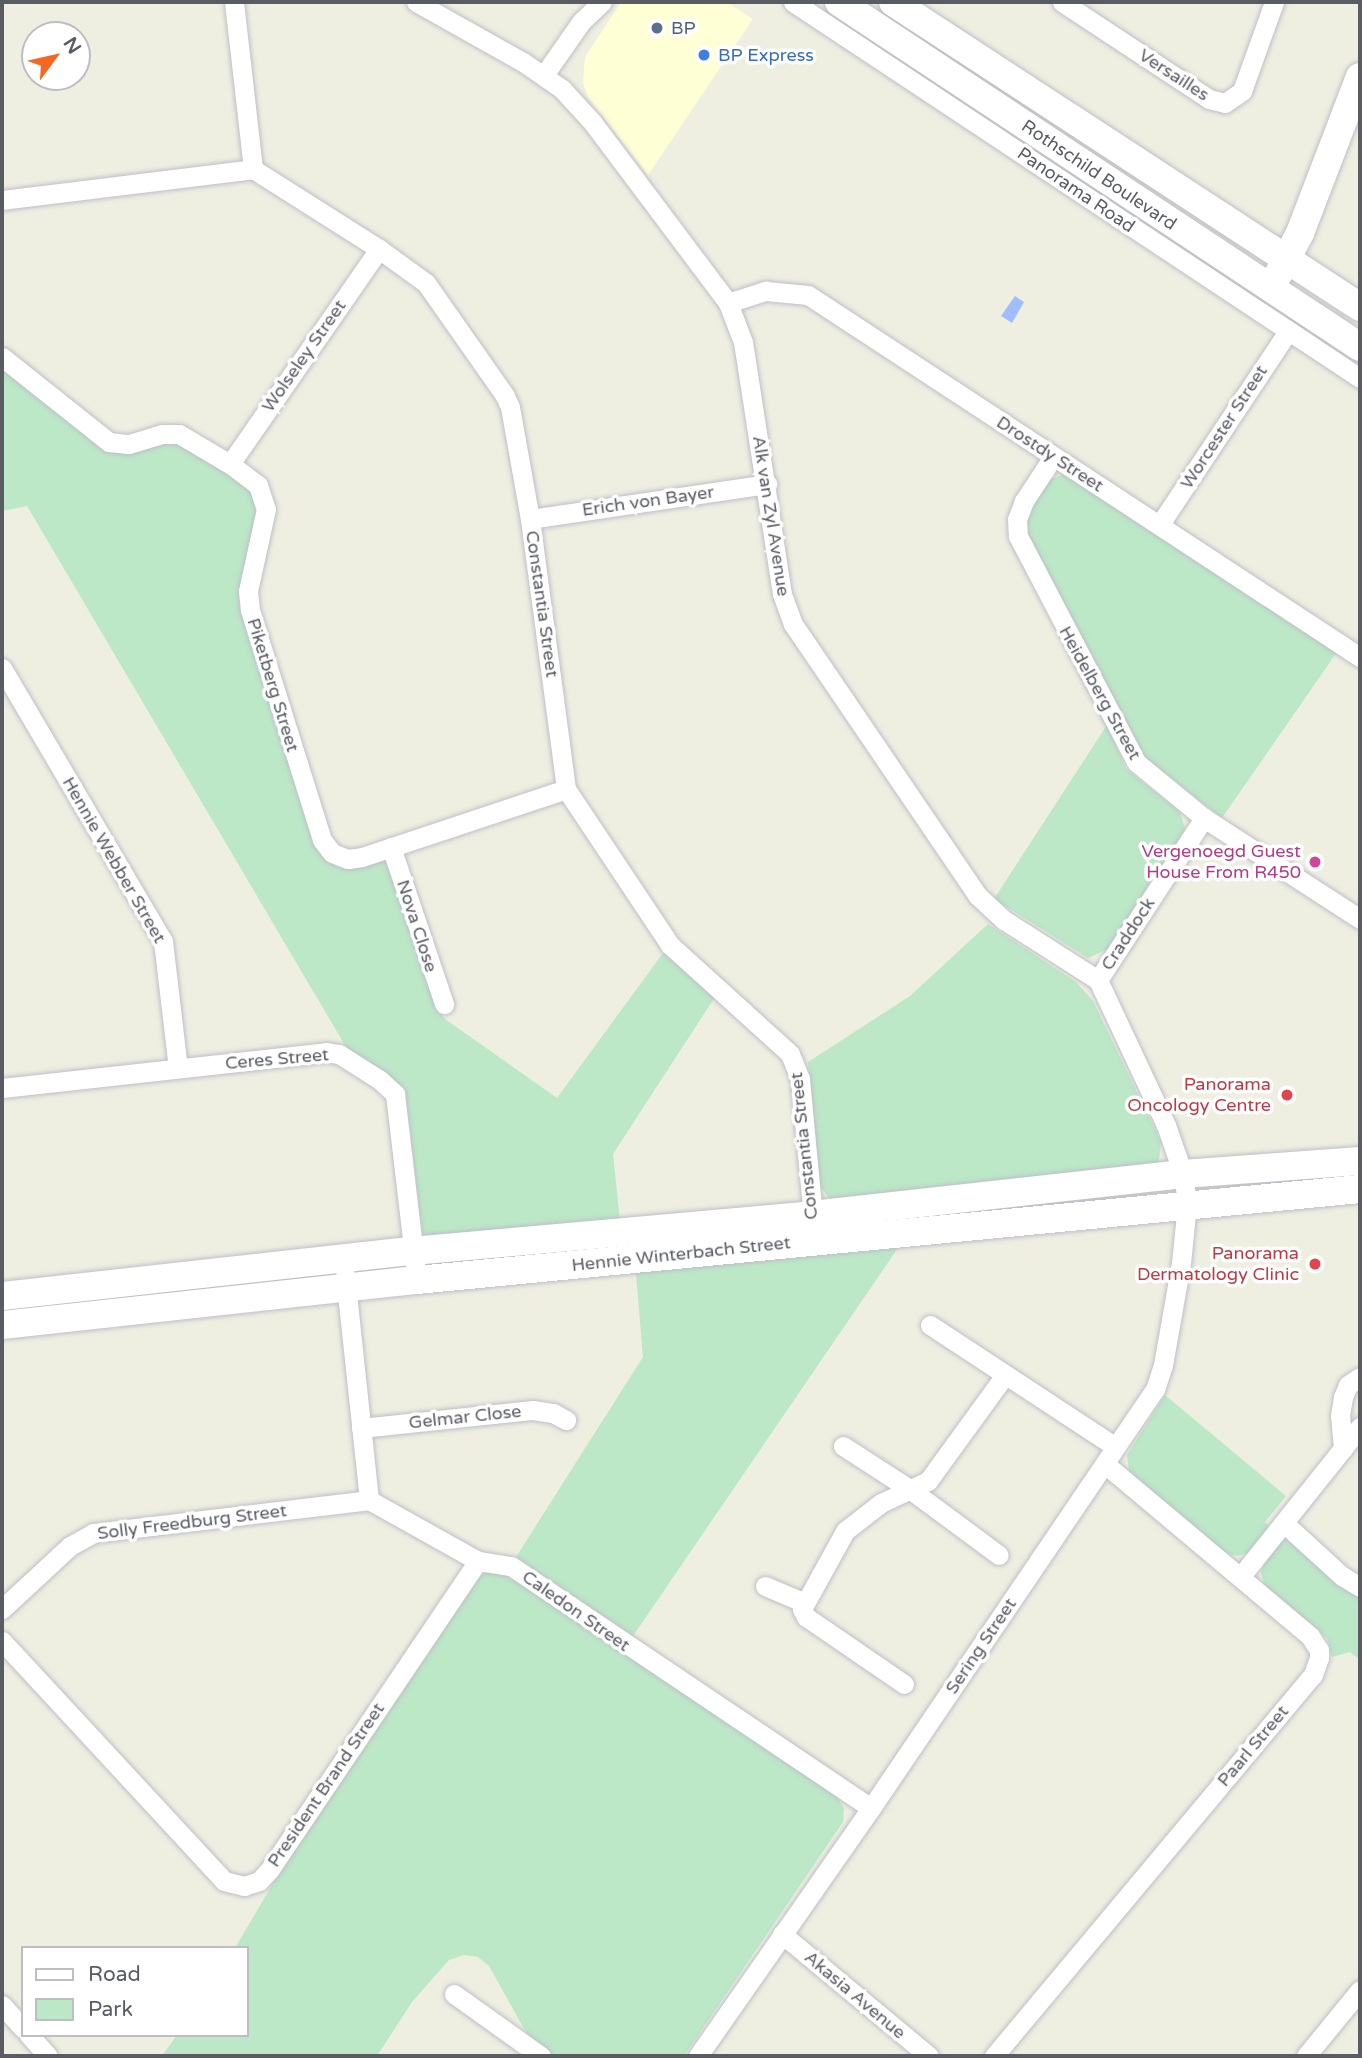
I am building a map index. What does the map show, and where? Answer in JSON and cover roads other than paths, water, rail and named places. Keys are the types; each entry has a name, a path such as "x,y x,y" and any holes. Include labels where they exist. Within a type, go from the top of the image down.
{"street":[{"path":"2,200 253,169 234,2"},
{"name":"Alk van Zyl Avenue","path":"415,2 544,75 593,123 728,303 743,342 786,609 813,655 988,908 1098,980"},
{"path":"544,75 581,22 584,2"},
{"path":"581,22 589,18 602,2"},
{"name":"Panorama Road","path":"793,2 1360,379"},
{"name":"Rothschild Boulevard","path":"839,2 1360,347"},
{"name":"Rothschild Boulevard","path":"893,2 1360,307"},
{"name":"Versailles","path":"1062,2 1209,99 1225,103 1242,91 1274,2"},
{"path":"1270,288 1288,258 1360,77"},
{"name":"Constantia Street","path":"253,169 379,249 426,284 505,396 510,407 530,519 566,789 670,945 790,1054 800,1079 814,1228"},
{"name":"Wolseley Street","path":"230,464 379,249"},
{"name":"Drostdy Street","path":"728,303 766,291 808,295 1360,657"},
{"name":"Worcester Street","path":"1160,524 1287,331"},
{"name":"Piketberg Street","path":"2,357 110,442 129,444 162,434 179,434 253,481 264,499 264,521 248,591 250,610 322,840 332,853 348,859 566,789"},
{"name":"Heidelberg Street","path":"1053,457 1017,519 1018,536 1136,762 1204,818 1360,919"},
{"name":"Erich von Bayer","path":"530,519 767,484"},
{"name":"Hennie Webber Street","path":"2,668 163,941 178,1068"},
{"name":"Craddock","path":"1098,980 1204,818"},
{"name":"Nova Close","path":"391,847 444,1004"},
{"path":"1098,980 1166,1125 1183,1174 1187,1204"},
{"name":"Ceres Street","path":"2,1088 326,1052 349,1059 389,1087 399,1106 417,1280"},
{"name":"Hennie Winterbach Street","path":"2,1325 417,1280 814,1228 1183,1174 1360,1161"},
{"name":"Hennie Winterbach Street","path":"2,1296 412,1251 1187,1204 1360,1189"},
{"name":"Sering Street","path":"698,2056 871,1808 1160,1379 1181,1263 1187,1204"},
{"path":"342,1258 348,1288 369,1500"},
{"path":"930,1325 1116,1447"},
{"path":"904,1684 806,1617 803,1609 845,1531 880,1503 928,1481 1005,1375"},
{"path":"1343,1449 1340,1416 1343,1397 1348,1385 1360,1377"},
{"name":"Gelmar Close","path":"362,1428 533,1410 553,1413 566,1420"},
{"path":"1241,1576 1360,1427"},
{"path":"843,1446 911,1490 999,1555"},
{"name":"Paarl Street","path":"994,2056 1317,1667 1319,1650 1315,1642 1241,1576 1105,1464"},
{"name":"Caledon Street","path":"369,1500 478,1561 511,1566 871,1808"},
{"name":"Solly Freedburg Street","path":"2,1609 70,1546 93,1533 369,1500"},
{"path":"1285,1524 1342,1576 1360,1587"},
{"name":"President Brand Street","path":"2,1641 224,1881 244,1886 259,1881 270,1869 478,1561"},
{"path":"765,1586 805,1603"},
{"name":"Akasia Avenue","path":"782,1934 929,2056"},
{"path":"1306,2056 1360,1990"},
{"path":"454,1994 541,2056"},
{"path":"2,2005 21,2026"},
{"path":"31,2037 48,2056"}],"water":[{"path":"1015,296 1024,302 1012,323 1001,316"}],"place":[{"name":"BP","path":"657,28"},
{"name":"BP Express","path":"704,55"},
{"name":"Vergenoegd Guest House From R450","path":"1315,862"},
{"name":"Panorama Oncology Centre","path":"1287,1095"},
{"name":"Panorama Dermatology Clinic","path":"1315,1264"}]}
